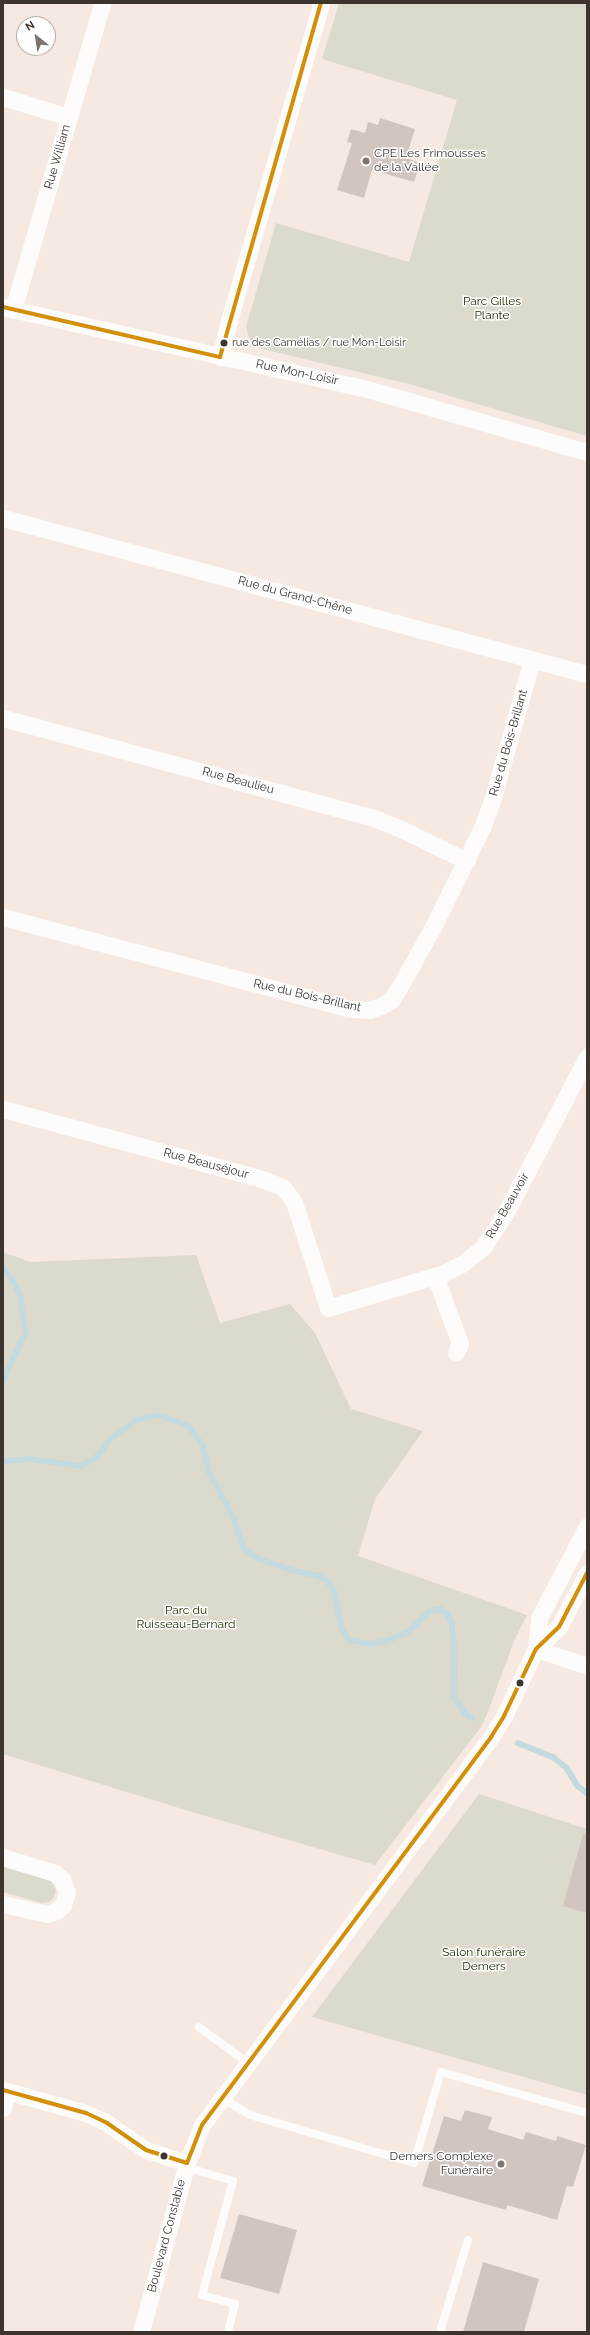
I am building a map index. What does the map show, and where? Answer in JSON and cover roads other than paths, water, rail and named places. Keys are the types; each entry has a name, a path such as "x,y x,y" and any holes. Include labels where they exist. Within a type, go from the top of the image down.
{"street":[{"name":"Rue William","path":"8,309 69,117 102,3"},
{"path":"220,357 228,324 321,3"},
{"path":"3,97 69,117"},
{"name":"Rue Mon-Loisir","path":"8,309 367,389 587,452"},
{"name":"Rue du Grand-Chêne","path":"3,518 587,674"},
{"name":"Rue du Bois-Brillant","path":"3,917 351,1009 370,1010 382,1006 396,994 434,927 467,861 492,801 532,660"},
{"name":"Rue Beaulieu","path":"3,718 374,818 401,829 467,861"},
{"name":"Rue Beauvoir","path":"328,1308 435,1276 453,1269 470,1259 484,1246 496,1230 587,1057"},
{"name":"Rue Beauséjour","path":"3,1109 283,1187 294,1202 328,1308"},
{"path":"435,1276 460,1343 456,1352"},
{"name":"Boulevard Constable","path":"141,2332 187,2165 202,2125 491,1737 507,1709 536,1649 540,1618 587,1526"},
{"name":"Boulevard Constable","path":"536,1649 559,1627 587,1573"},
{"path":"536,1649 587,1666"},
{"path":"3,1857 55,1872 62,1879 66,1892 63,1905 56,1911 47,1914 3,1904"},
{"path":"3,2108 5,2091 86,2113 107,2123 146,2150 187,2165"}],"lane":[{"path":"199,2027 248,2063"},
{"path":"222,2098 250,2115 414,2163 442,2072 587,2113"},
{"path":"187,2165 233,2181 202,2295 235,2304 228,2332"},
{"path":"440,2332 468,2240"}],"waterway":[{"path":"3,1267 16,1285 21,1297 26,1333 3,1382"},
{"path":"3,1461 31,1459 81,1466 95,1459 110,1440 134,1421 151,1416 163,1416 189,1426 203,1445 209,1471 234,1518 244,1548 257,1558 291,1570 319,1576 327,1581 334,1590 342,1628 349,1640 371,1644 387,1641 408,1632 430,1611 440,1609 448,1614 452,1623 454,1641 455,1699 465,1713 472,1718"},
{"path":"518,1743 553,1757 567,1768 578,1786 587,1793"}],"place":[{"name":"CPE Les Frimousses de la Vallée","path":"366,161"},
{"name":"rue des Camélias / rue Mon-Loisir","path":"224,343"},
{"name":"Demers Complexe Funéraire","path":"501,2164"}],"park label":[{"name":"Parc Gilles Plante","path":"492,309"},
{"name":"Parc du Ruisseau-Bernard","path":"186,1618"},
{"name":"Salon funéraire Demers","path":"484,1960"}]}
